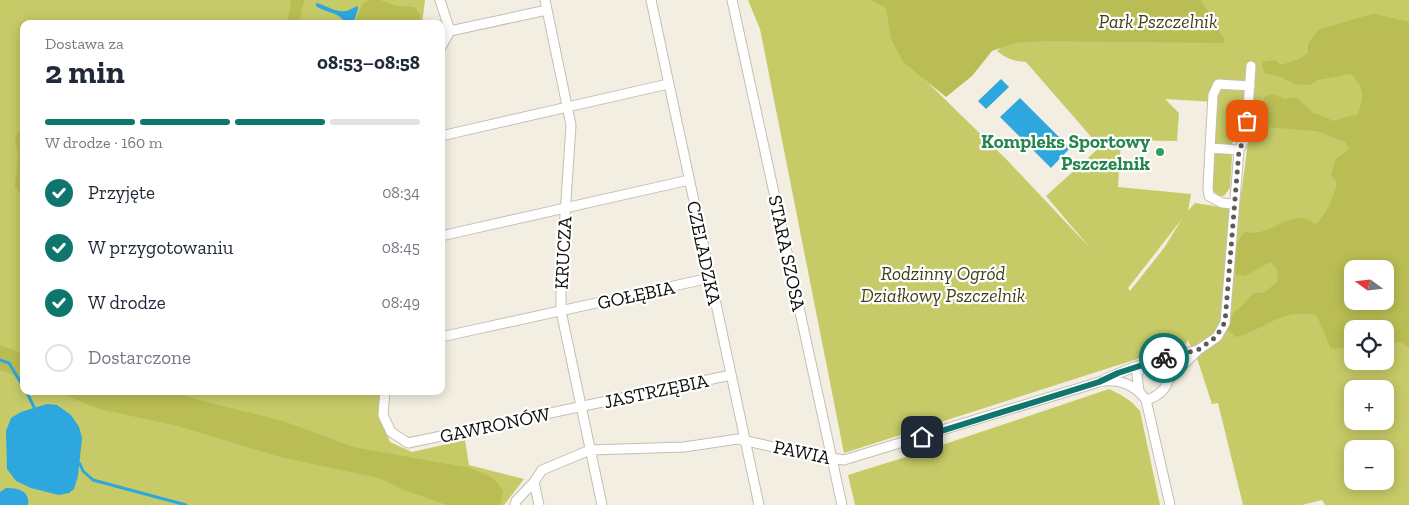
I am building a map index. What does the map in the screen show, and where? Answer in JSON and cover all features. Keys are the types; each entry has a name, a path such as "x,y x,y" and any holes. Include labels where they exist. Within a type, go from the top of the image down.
{"street":[{"path":"440,0 450,32"},
{"name":"CZELADZKA","path":"651,0 759,505"},
{"name":"STARA SZOSA","path":"732,0 842,505"},
{"path":"445,40 450,32 546,5"},
{"name":"KRUCZA","path":"546,5 570,117 571,132 561,275 562,311 602,505"},
{"path":"1166,382 1198,350 1216,337 1225,322 1239,150 1246,136 1251,66"},
{"path":"445,135 668,84"},
{"path":"1234,204 1222,203 1209,196 1213,94 1218,84 1250,86"},
{"path":"1210,148 1239,150"},
{"path":"445,235 689,180"},
{"name":"GOŁĘBIA","path":"445,336 710,278"},
{"path":"1099,382 1142,365 1198,350"},
{"path":"1155,362 1165,370 1166,382 1163,392 1156,398 1146,400 1170,505"},
{"path":"1139,391 1137,375 1142,365"},
{"name":"JASTRZĘBIA","path":"582,407 731,375"},
{"name":"PAWIA","path":"590,450 684,447 738,439 832,459 851,459 1099,382 1113,380 1122,382 1139,391 1146,400"},
{"name":"GAWRONÓW","path":"385,395 383,416 391,432 408,443 582,407"},
{"path":"515,505 516,501 534,482 542,470 590,450"},
{"path":"534,482 539,505"}],"green space":[{"path":"0,0 425,0 422,20 20,20 20,395 380,395 379,416 390,442 412,452 465,440 469,465 524,479 504,505 0,505"},
{"path":"291,0 304,0 300,20 288,20"},
{"path":"371,0 380,0 396,6 414,7 420,14 420,20 356,20 363,3"},
{"path":"748,0 1409,0 1409,505 1325,505 1322,500 1302,505 1243,505 1218,403 1212,404 1196,355 1187,339 1187,343 844,453 760,29","holes":["1011,38 997,51 1010,59 1026,62 1100,147 1046,196 1091,249 1007,160 920,75","1165,99 1215,102 1213,141 1215,144 1231,145 1233,142 1236,103 1253,104 1239,210 1195,203 1188,211 1191,194 1118,187 1121,140 1177,141 1179,113","1182,219 1164,248 1130,291 1128,288"]},
{"name":"Park Pszczelnik","path":"871,0 1201,0 1224,39 1223,43 1043,41 1014,43 992,51 972,76 946,97 904,63 891,39 886,8"},
{"path":"1375,14 1409,22 1409,348 1401,342 1394,342 1394,320 1344,320 1344,348 1331,349 1317,316 1295,314 1285,316 1236,337 1228,330 1233,313 1253,293 1264,293 1278,281 1277,269 1270,262 1245,276 1236,275 1235,252 1238,241 1245,232 1261,232 1294,219 1304,218 1316,224 1327,210 1337,184 1331,174 1336,159 1349,149 1345,142 1317,131 1268,127 1263,113 1264,97 1272,94 1285,99 1294,97 1299,99 1313,113 1333,121 1358,114 1362,97 1359,84 1351,74 1318,80 1310,85 1295,84 1281,77 1265,73 1262,67 1263,62 1275,60 1281,65 1299,59 1308,53 1308,44 1319,29"},
{"path":"20,130 20,194 15,186 18,157 15,141 17,133"},
{"path":"1214,153 1231,154 1232,157 1230,188 1224,196 1219,196 1212,190"},
{"path":"0,345 20,352 20,378 0,370"},
{"path":"1109,389 1126,398 1140,411 1160,505 855,505 848,475"},
{"path":"65,395 182,395 283,421 353,447 470,468 489,476 497,482 503,491 500,505 447,505 404,490 379,478 280,457 178,426 99,409"}],"water":[{"path":"316,3 342,11 348,11 358,6 358,9 354,20 343,20 316,6"},
{"path":"1001,79 1009,87 986,109 978,101"},
{"path":"1020,98 1070,148 1051,168 1000,117"},
{"path":"47,404 57,405 71,415 79,427 82,438 78,476 74,489 69,493 59,495 31,488 16,481 7,469 6,431 11,418 21,412"},
{"path":"6,488 23,491 27,496 28,505 0,505 0,492"}],"waterway":[{"path":"0,360 9,363 20,381"},
{"path":"28,395 34,407"},
{"path":"80,464 83,471 93,480 186,505"}],"way so far":[{"path":"1164,358 1198,350 1216,337 1225,322 1239,150 1246,136 1247,121"}],"place":[{"name":"Kompleks Sportowy Pszczelnik","path":"1160,152"}],"route":[{"path":"922,437 1099,382 1134,367 1164,358"}],"park label":[{"name":"Rodzinny Ogród Działkowy Pszczelnik","path":"943,284"}]}
